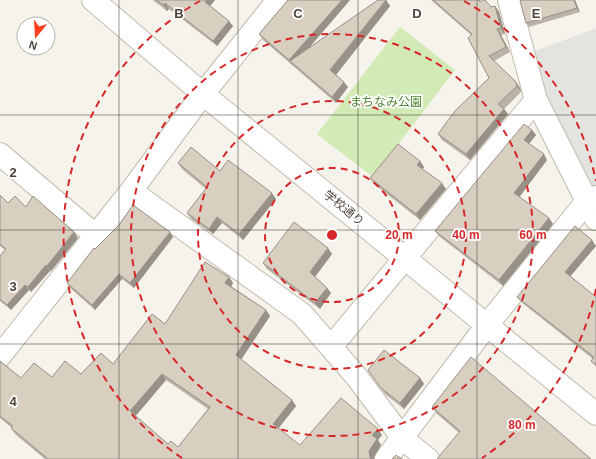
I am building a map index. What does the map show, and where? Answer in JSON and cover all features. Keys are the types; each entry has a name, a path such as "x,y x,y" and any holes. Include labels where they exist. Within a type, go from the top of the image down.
{"street":[{"name":"学校通り","path":"93,0 203,94 596,414"},
{"path":"0,356 130,191 203,94 278,0"},
{"path":"386,459 403,439 487,325 593,206 536,93 508,0"},
{"path":"331,347 405,258 536,93"},
{"path":"0,154 95,235"},
{"path":"130,191 302,314 356,376 403,439 428,459"}],"green space":[{"name":"まちなみ公園","path":"400,27 455,70 373,177 317,134"}],"shaded area":[{"path":"596,28 596,192 590,195 542,96 530,53"}],"building":[{"path":"156,0 207,0 205,2 229,21 213,41 165,3 164,5"},
{"path":"288,0 342,0 289,60 259,34"},
{"path":"378,0 386,0 330,70 344,82 332,97 290,61"},
{"path":"433,0 479,0 480,2 485,0 491,7 495,6 501,28 497,29 506,47 489,56 516,82 517,86 498,104 504,109 466,154 438,134 455,111 489,78 468,38 472,34"},
{"path":"574,0 577,8 526,23 520,1"},
{"path":"524,124 532,130 524,140 544,154 514,193 549,218 499,280 435,231"},
{"path":"398,144 420,161 417,165 442,183 416,214 370,178"},
{"path":"191,147 220,171 228,160 272,193 239,234 217,217 209,229 187,213 207,187 178,163"},
{"path":"0,195 8,203 15,196 26,207 33,196 74,232 28,287 25,285 7,305 0,299 0,256 6,249 0,244"},
{"path":"133,205 170,232 130,283 119,274 92,305 67,283 94,248 95,249 119,225"},
{"path":"294,222 328,248 310,272 327,288 315,303 263,263"},
{"path":"575,226 592,240 565,272 596,297 596,365 591,361 594,357 517,297"},
{"path":"205,262 229,277 225,283 266,310 236,355 292,400 273,424 300,445 341,398 378,429 372,435 377,439 369,451 371,459 48,459 11,428 13,426 0,416 0,361 21,378 34,363 52,377 65,361 81,374 101,353 113,364 152,314 165,324","holes":["162,374 210,407 178,447 171,441 168,444 130,411"]},
{"path":"384,350 420,378 400,403 381,388 368,370"},
{"path":"471,357 591,459 437,459 460,431 432,407"},
{"path":"396,455 402,459 392,459"}]}
